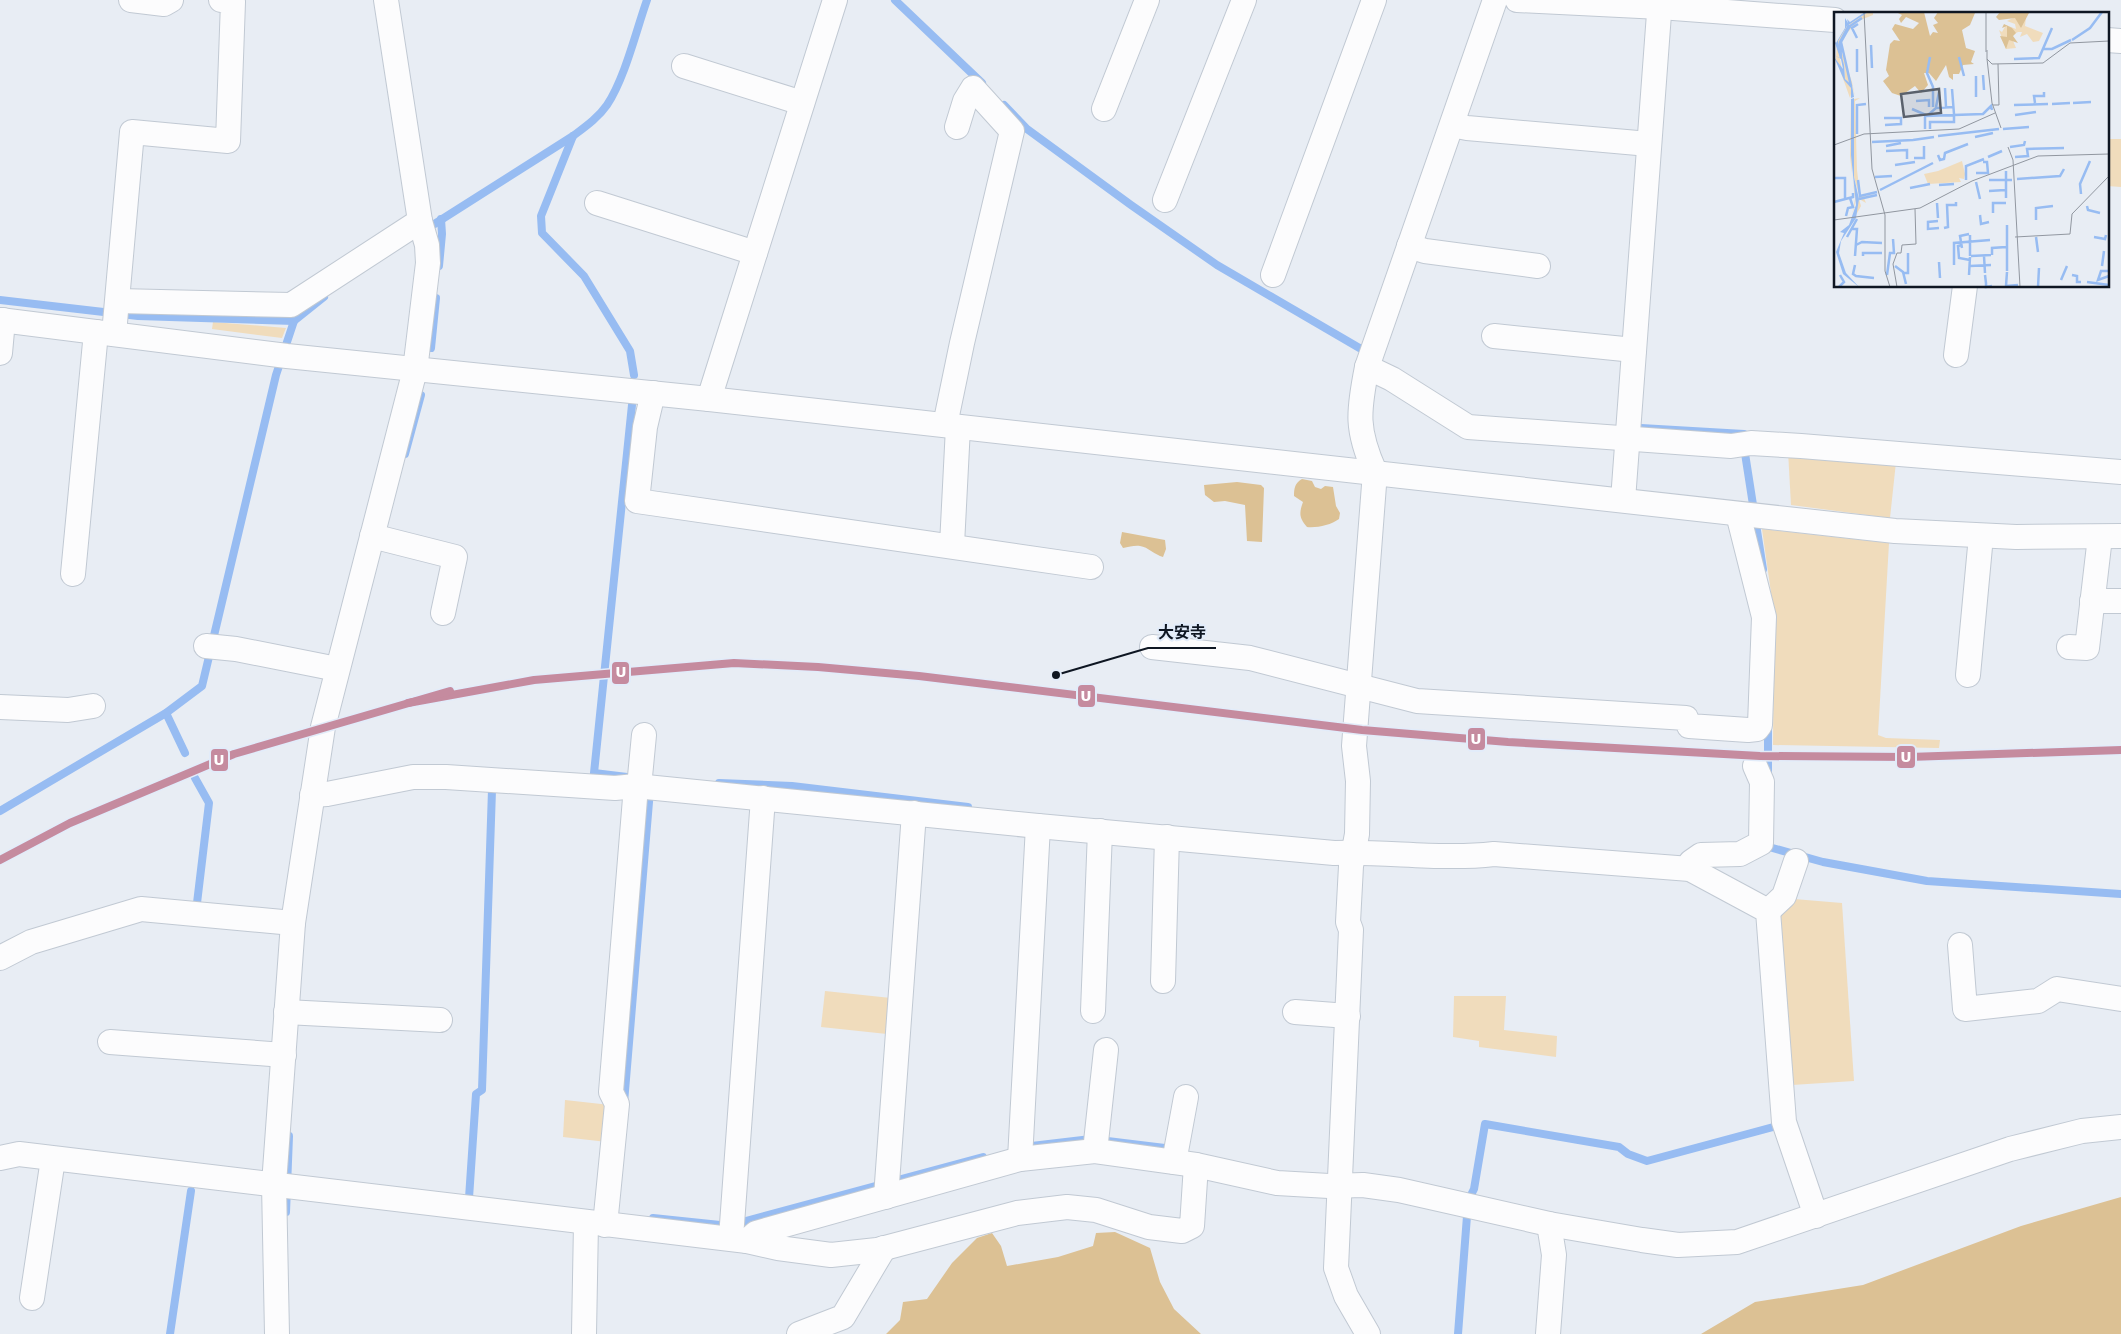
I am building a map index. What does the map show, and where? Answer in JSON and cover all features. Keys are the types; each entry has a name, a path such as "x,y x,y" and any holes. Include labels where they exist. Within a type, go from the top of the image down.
{"street":[{"path":"131,0 164,4 171,0"},
{"path":"73,574 112,320 132,132 228,141 233,2 221,0"},
{"path":"277,1334 283,1186 284,1055 292,1013 293,923 319,794 323,727 337,669 380,538 415,370 428,263 386,0"},
{"path":"709,399 835,0"},
{"path":"1104,109 1147,0"},
{"path":"1165,200 1244,0"},
{"path":"1273,275 1374,0"},
{"path":"1368,1334 1346,1296 1336,1268 1351,930 1348,922 1351,866 1357,834 1358,781 1354,746 1366,688 1375,472 1367,455 1360,427 1360,403 1409,246 1495,0"},
{"path":"1517,0 1660,4 1834,20"},
{"path":"1623,500 1660,4"},
{"path":"2108,40 2121,41"},
{"path":"684,66 802,103"},
{"path":"952,545 952,426 962,343 1012,131 973,88 965,101 958,127"},
{"path":"1452,125 1467,128 1649,144"},
{"path":"596,203 755,253"},
{"path":"0,353 2,320 112,320 291,304 423,231"},
{"path":"1409,246 1425,252 1538,266"},
{"path":"1956,355 1965,288"},
{"path":"112,320 282,355 709,399 1151,450 1375,472 1895,531 1980,536 2111,537 2092,601 2087,648 2069,647"},
{"path":"1494,336 1634,350"},
{"path":"1372,364 1468,427 1741,444 2121,472"},
{"path":"653,393 645,427 638,501 952,545 1091,567"},
{"path":"1152,647 1250,658 1417,701 1686,718 1689,726 1757,729 1760,725 1764,617 1749,515"},
{"path":"1968,675 1980,536"},
{"path":"380,538 455,557 443,613"},
{"path":"2092,601 2121,601"},
{"path":"210,647 236,649 337,669"},
{"path":"0,707 68,710 92,706"},
{"path":"584,1334 617,1104 612,1092 643,784 644,735"},
{"path":"1690,869 1691,862 1701,855 1740,854 1761,843 1762,782 1754,766"},
{"path":"319,794 413,777 446,777 615,788 643,784 1038,826 1334,853 1354,852 1464,857 1494,854 1690,869 1768,911"},
{"path":"735,1232 763,798"},
{"path":"887,1187 914,813"},
{"path":"1020,1152 1038,826"},
{"path":"1094,1011 1100,832"},
{"path":"1163,981 1168,837"},
{"path":"1768,911 1784,896 1796,861"},
{"path":"0,958 31,942 141,909 293,923"},
{"path":"1768,911 1784,1122 1816,1216"},
{"path":"1960,945 1965,1009 2038,1001 2058,989 2121,999"},
{"path":"1295,1012 1348,1016"},
{"path":"292,1013 440,1020"},
{"path":"110,1042 284,1055"},
{"path":"1096,1144 1106,1050"},
{"path":"735,1232 778,1248 831,1254 884,1248 1017,1213 1067,1207 1096,1210 1150,1227 1182,1231 1192,1226 1180,1156 1186,1097"},
{"path":"0,1158 19,1154 283,1186 756,1233 887,1187 1020,1152 1096,1144 1180,1156 1278,1183 1341,1186 1363,1185 1399,1190 1549,1224 1678,1245 1737,1242 2010,1149 2082,1131 2121,1127"},
{"path":"32,1298 53,1159"},
{"path":"1548,1334 1554,1255 1549,1224"},
{"path":"799,1334 843,1317 884,1248"}],"shaded area":[{"path":"2108,139 2121,139 2121,187 2108,186"},
{"path":"213,322 286,328 282,338 212,329"},
{"path":"1788,451 1896,462 1890,518 1791,505"},
{"path":"1302,479 1312,481 1315,487 1321,489 1325,486 1333,487 1336,506 1340,513 1339,519 1324,526 1307,527 1300,515 1303,502 1294,496 1295,486"},
{"path":"1237,482 1261,485 1264,488 1262,542 1247,541 1245,505 1225,501 1214,502 1205,495 1204,485"},
{"path":"1762,529 1889,543 1878,735 1886,738 1940,740 1939,748 1773,745 1774,614"},
{"path":"1122,532 1165,540 1166,549 1163,557 1140,546 1123,548 1120,543"},
{"path":"1794,899 1842,903 1854,1081 1792,1085 1780,951 1781,914"},
{"path":"825,991 891,998 887,1034 821,1027"},
{"path":"1454,996 1506,996 1504,1030 1557,1036 1556,1057 1479,1047 1479,1041 1453,1037"},
{"path":"565,1100 610,1105 607,1142 563,1137"},
{"path":"2121,1197 2121,1334 1701,1334 1755,1302 1863,1285 2021,1226"},
{"path":"1115,1232 1150,1248 1160,1282 1174,1309 1201,1334 886,1334 900,1320 903,1302 927,1299 952,1263 977,1238 992,1233 1001,1246 1007,1266 1058,1257 1093,1246 1096,1233"}],"waterway":[{"path":"425,230 573,136 600,114 619,82 647,0"},
{"path":"895,0 982,83"},
{"path":"1004,105 1027,129 1217,265 1368,353"},
{"path":"573,136 541,216 542,233 584,276 630,351 634,375"},
{"path":"439,266 442,234 441,219"},
{"path":"0,300 138,316 294,321 324,297"},
{"path":"431,348 436,298"},
{"path":"0,811 166,713 202,686 276,375 294,321"},
{"path":"405,454 421,395"},
{"path":"627,777 594,773 632,405"},
{"path":"1641,428 1744,434"},
{"path":"1744,447 1763,569"},
{"path":"166,713 185,753"},
{"path":"1768,725 1768,776"},
{"path":"195,778 209,803 197,903"},
{"path":"719,783 792,786 968,807"},
{"path":"469,1198 476,1094 482,1090 492,790"},
{"path":"624,1103 650,790"},
{"path":"1769,840 1769,847 1823,862 1927,881 2121,894"},
{"path":"1468,1201 1474,1189 1485,1124 1619,1147 1628,1154 1647,1161 1777,1126"},
{"path":"286,1212 289,1136"},
{"path":"1023,1147 1091,1139 1173,1149"},
{"path":"653,1218 720,1225 742,1222 983,1157"},
{"path":"170,1334 191,1191"},
{"path":"1458,1334 1467,1216"}],"transit line":[{"name":"U","path":"408,703 534,680 734,663 818,667 919,676 1362,730 1508,742 1760,756 1909,757 2121,750"},
{"name":"U","path":"0,860 70,823 234,754 450,691"}],"place":[{"name":"大安寺","path":"1056,675"}]}
